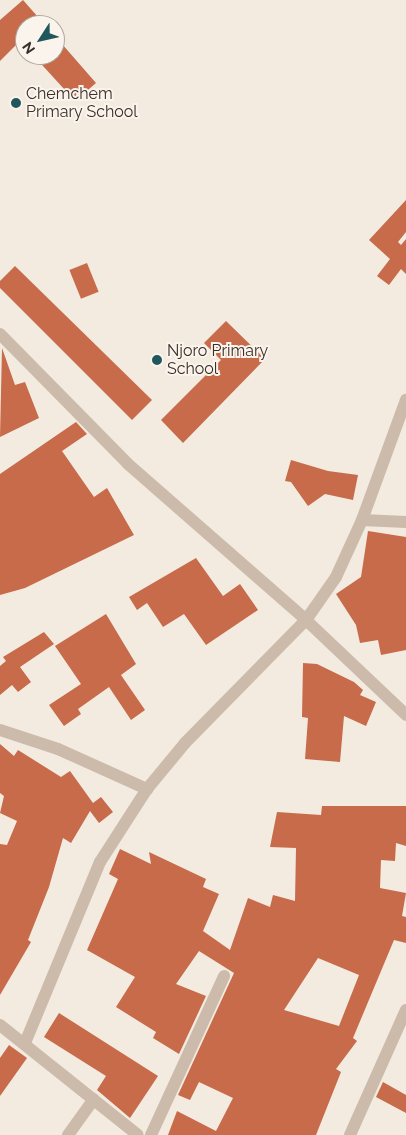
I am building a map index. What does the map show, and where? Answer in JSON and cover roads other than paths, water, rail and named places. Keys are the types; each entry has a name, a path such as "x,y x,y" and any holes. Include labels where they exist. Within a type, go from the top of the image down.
{"street":[{"path":"0,334 128,464 306,620 406,715"},
{"path":"25,1043 100,862 147,789 185,743 306,620 336,576 362,520 406,400"},
{"path":"362,520 406,522"},
{"path":"0,730 58,749 147,789"},
{"path":"151,1135 224,976"},
{"path":"350,1135 406,1010"},
{"path":"0,1025 25,1043 138,1135"},
{"path":"68,1135 94,1099"}],"place":[{"name":"Chemchem Primary School","path":"16,103"},
{"name":"Njoro Primary School","path":"157,360"}]}
